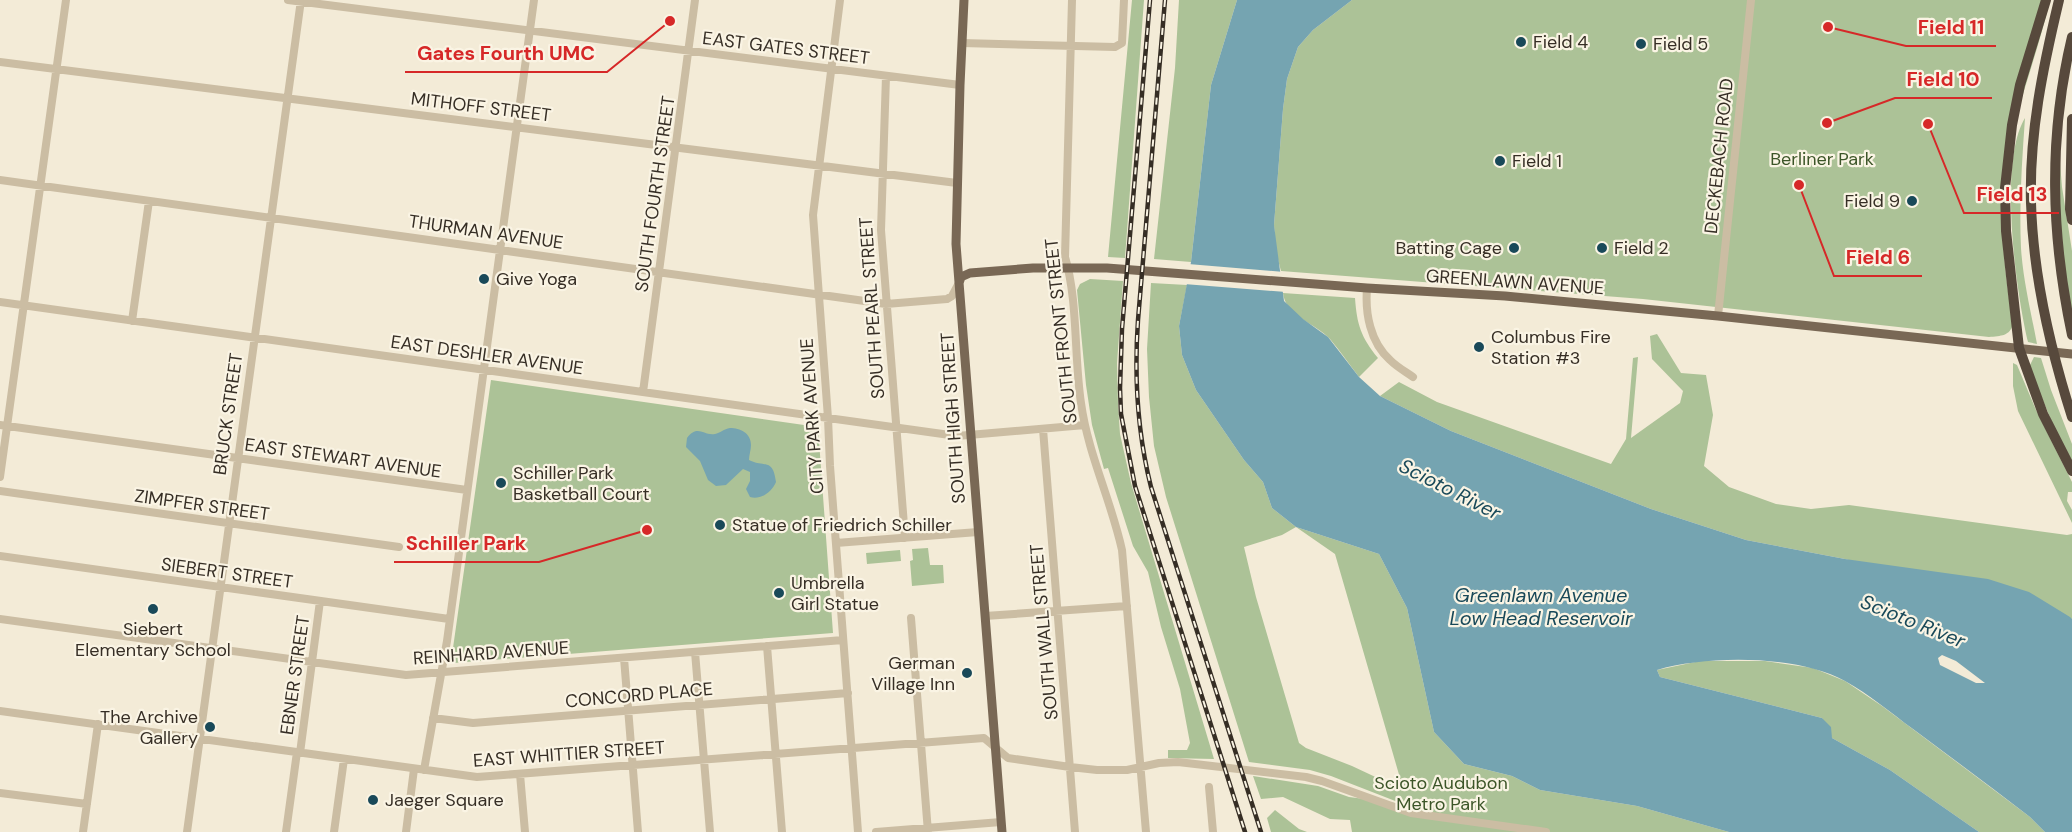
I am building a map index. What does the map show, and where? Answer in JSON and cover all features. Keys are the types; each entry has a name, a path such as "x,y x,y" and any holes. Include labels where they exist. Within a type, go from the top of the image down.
{"highway":[{"path":"2046,0 2020,85 2008,153 2005,188 2006,231 2019,348 2043,414 2072,471"},
{"path":"2058,0 2037,106 2032,153 2031,204 2035,252 2046,323 2072,417"},
{"path":"2071,330 2055,227 2054,186 2060,100 2072,37"},
{"path":"2072,119 2070,209 2072,220"}],"main road":[{"name":"SOUTH HIGH STREET","path":"964,0 956,243 1002,827"},
{"name":"GREENLAWN AVENUE","path":"959,283 961,277 970,273 1068,267 1107,268 1349,287 1505,296 2072,354"}],"street":[{"path":"0,477 3,426 23,305 66,0"},
{"name":"EAST GATES STREET","path":"288,0 960,85"},
{"path":"424,770 449,619 485,370 534,0"},
{"name":"SOUTH FOURTH STREET","path":"643,392 695,0"},
{"name":"CITY PARK AVENUE","path":"840,0 813,215 858,832"},
{"name":"SOUTH FRONT STREET","path":"1072,0 1065,256 1085,425 1122,550 1146,832"},
{"path":"962,43 1115,47 1122,43 1124,0"},
{"name":"DECKEBACH ROAD","path":"1718,316 1751,0"},
{"name":"BRUCK STREET","path":"187,832 301,1"},
{"name":"MITHOFF STREET","path":"0,62 957,183"},
{"name":"SOUTH PEARL STREET","path":"886,75 881,230 905,538"},
{"name":"THURMAN AVENUE","path":"0,180 886,304 947,299 952,296 959,283"},
{"path":"132,321 149,201"},
{"path":"1367,288 1366,309 1376,340 1390,360 1413,377"},
{"name":"EAST DESHLER AVENUE","path":"0,302 957,436 1085,425"},
{"name":"EAST STEWART AVENUE","path":"3,426 467,490"},
{"name":"SOUTH WALL STREET","path":"1043,429 1075,832"},
{"name":"ZIMPFER STREET","path":"0,490 399,547"},
{"path":"836,543 978,532"},
{"name":"SIEBERT STREET","path":"0,556 449,619"},
{"name":"EBNER STREET","path":"286,832 320,601"},
{"path":"985,616 1127,606"},
{"path":"911,618 928,830"},
{"name":"REINHARD AVENUE","path":"0,619 406,675 843,640"},
{"path":"767,646 782,832"},
{"path":"696,652 710,832"},
{"path":"624,658 638,832"},
{"name":"CONCORD PLACE","path":"433,717 472,723 848,693"},
{"name":"EAST WHITTIER STREET","path":"0,711 477,777 984,738 1010,759 1108,770 1127,770 1159,763 1189,763 1290,775 1322,781 1390,806 1426,816 1546,832"},
{"path":"84,832 98,724"},
{"path":"334,832 344,759"},
{"path":"406,832 414,769"},
{"path":"520,774 525,832"},
{"path":"1209,787 1213,832"},
{"path":"0,793 87,804"},
{"path":"876,832 1002,827"}],"green space":[{"path":"1132,0 1144,0 1125,258 1108,257"},
{"path":"1179,0 1237,0 1211,85 1191,262 1154,259 1175,68"},
{"name":"Berliner Park","path":"1352,0 2050,0 2013,128 2004,176 2002,226 2012,328 2004,335 1989,337 1643,299 1281,271 1276,252 1274,225 1287,79 1298,47 1313,30"},
{"path":"2025,118 2021,248 2025,284 2037,344 2028,342 2023,320 2012,228 2012,165 2017,138"},
{"path":"2060,163 2072,251 2072,331 2065,299 2057,165"},
{"path":"1090,279 1123,281 1117,363 1120,434 1131,483 1214,759 1168,758 1168,750 1187,750 1190,743 1180,689 1161,627 1148,572 1133,546 1108,468 1104,469 1092,425 1077,290 1080,284"},
{"name":"Scioto Audubon Metro Park","path":"1151,283 1187,285 1179,326 1182,355 1196,390 1244,460 1263,482 1272,508 1296,527 1379,554 1407,608 1434,732 1464,764 1512,776 1540,790 1637,806 1729,832 1352,832 1350,820 1330,819 1283,797 1261,799 1253,776 1318,786 1349,797 1403,804 1310,770 1249,762 1166,497 1154,446 1147,349","holes":["1296,527 1335,554 1400,778 1401,789 1299,743 1256,597 1244,547 1282,535"]},
{"path":"1283,293 1355,298 1361,330 1378,358 1359,377 1330,339 1289,307"},
{"path":"1657,334 1681,373 1706,375 1713,415 1704,466 1729,487 1776,504 1811,509 1849,505 2072,534 2072,619 1845,559 1746,540 1651,509 1451,431 1380,396 1399,382 1437,402 1611,464 1626,439 1633,358 1638,357 1631,438 1680,403 1683,391 1652,359 1650,336"},
{"path":"2034,357 2041,358 2072,444 2072,464 2029,367"},
{"path":"2013,363 2017,365 2036,410 2072,482 2072,492 2068,492 2067,501 2072,510 2072,523 2018,411 2013,386"},
{"path":"491,380 818,427 833,633 454,663 452,655"},
{"path":"928,548 930,565 943,565 944,583 912,586 910,561 913,560 912,549"},
{"path":"900,550 901,561 867,564 866,553"},
{"path":"1700,661 1765,661 1813,668 1845,681 2030,817 2045,832 1979,832 1890,770 1832,738 1822,718 1660,677 1657,670"},
{"path":"1275,810 1299,829 1307,832 1271,832 1267,818"}],"water":[{"path":"1237,0 1352,0 1313,30 1298,47 1287,79 1274,225 1284,301 1303,319 1328,337 1359,377 1380,396 1451,431 1651,509 1746,540 1845,559 1988,579 2029,592 2070,617 2072,619 2072,832 2045,832 2030,817 1854,686 1826,672 1778,662 1727,660 1678,665 1657,670 1660,677 1822,718 1831,727 1832,738 1890,770 1979,832 1729,832 1637,806 1540,790 1512,776 1464,764 1434,732 1407,608 1379,554 1296,527 1272,508 1263,482 1244,460 1196,390 1182,355 1179,326 1191,262 1211,85","holes":["1942,655 1956,661 1985,683 1976,683 1940,665 1938,658"]},
{"path":"730,428 741,430 749,437 751,445 749,460 773,469 776,482 769,492 762,496 750,497 746,489 750,481 750,472 743,469 726,485 716,486 708,480 700,461 686,447 687,438 694,432 715,434"}],"pier":[{"path":"1188,264 1284,272 1286,292 1184,284"}],"railway":[{"path":"1150,0 1122,329 1121,414 1135,486 1245,832"},
{"path":"1165,0 1138,320 1136,362 1142,445 1151,487 1261,832"}],"place":[{"name":"Gates Fourth UMC","path":"670,21"},
{"name":"Field 11","path":"1828,27"},
{"name":"Field 4","path":"1521,42"},
{"name":"Field 5","path":"1641,44"},
{"name":"Field 10","path":"1827,123"},
{"name":"Field 13","path":"1928,124"},
{"name":"Field 1","path":"1500,161"},
{"name":"Field 6","path":"1799,185"},
{"name":"Field 9","path":"1912,201"},
{"name":"Batting Cage","path":"1514,248"},
{"name":"Field 2","path":"1602,248"},
{"name":"Give Yoga","path":"484,279"},
{"name":"Columbus Fire Station #3","path":"1479,347"},
{"name":"Schiller Park Basketball Court","path":"501,483"},
{"name":"Statue of Friedrich Schiller","path":"720,525"},
{"name":"Schiller Park","path":"647,530"},
{"name":"Umbrella Girl Statue","path":"779,593"},
{"name":"Siebert Elementary School","path":"153,609"},
{"name":"German Village Inn","path":"967,673"},
{"name":"The Archive Gallery","path":"210,727"},
{"name":"Jaeger Square","path":"373,800"}],"water label":[{"name":"Scioto River","path":"1450,489"},
{"name":"Greenlawn Avenue Low Head Reservoir","path":"1541,606"},
{"name":"Scioto River","path":"1913,621"}]}
